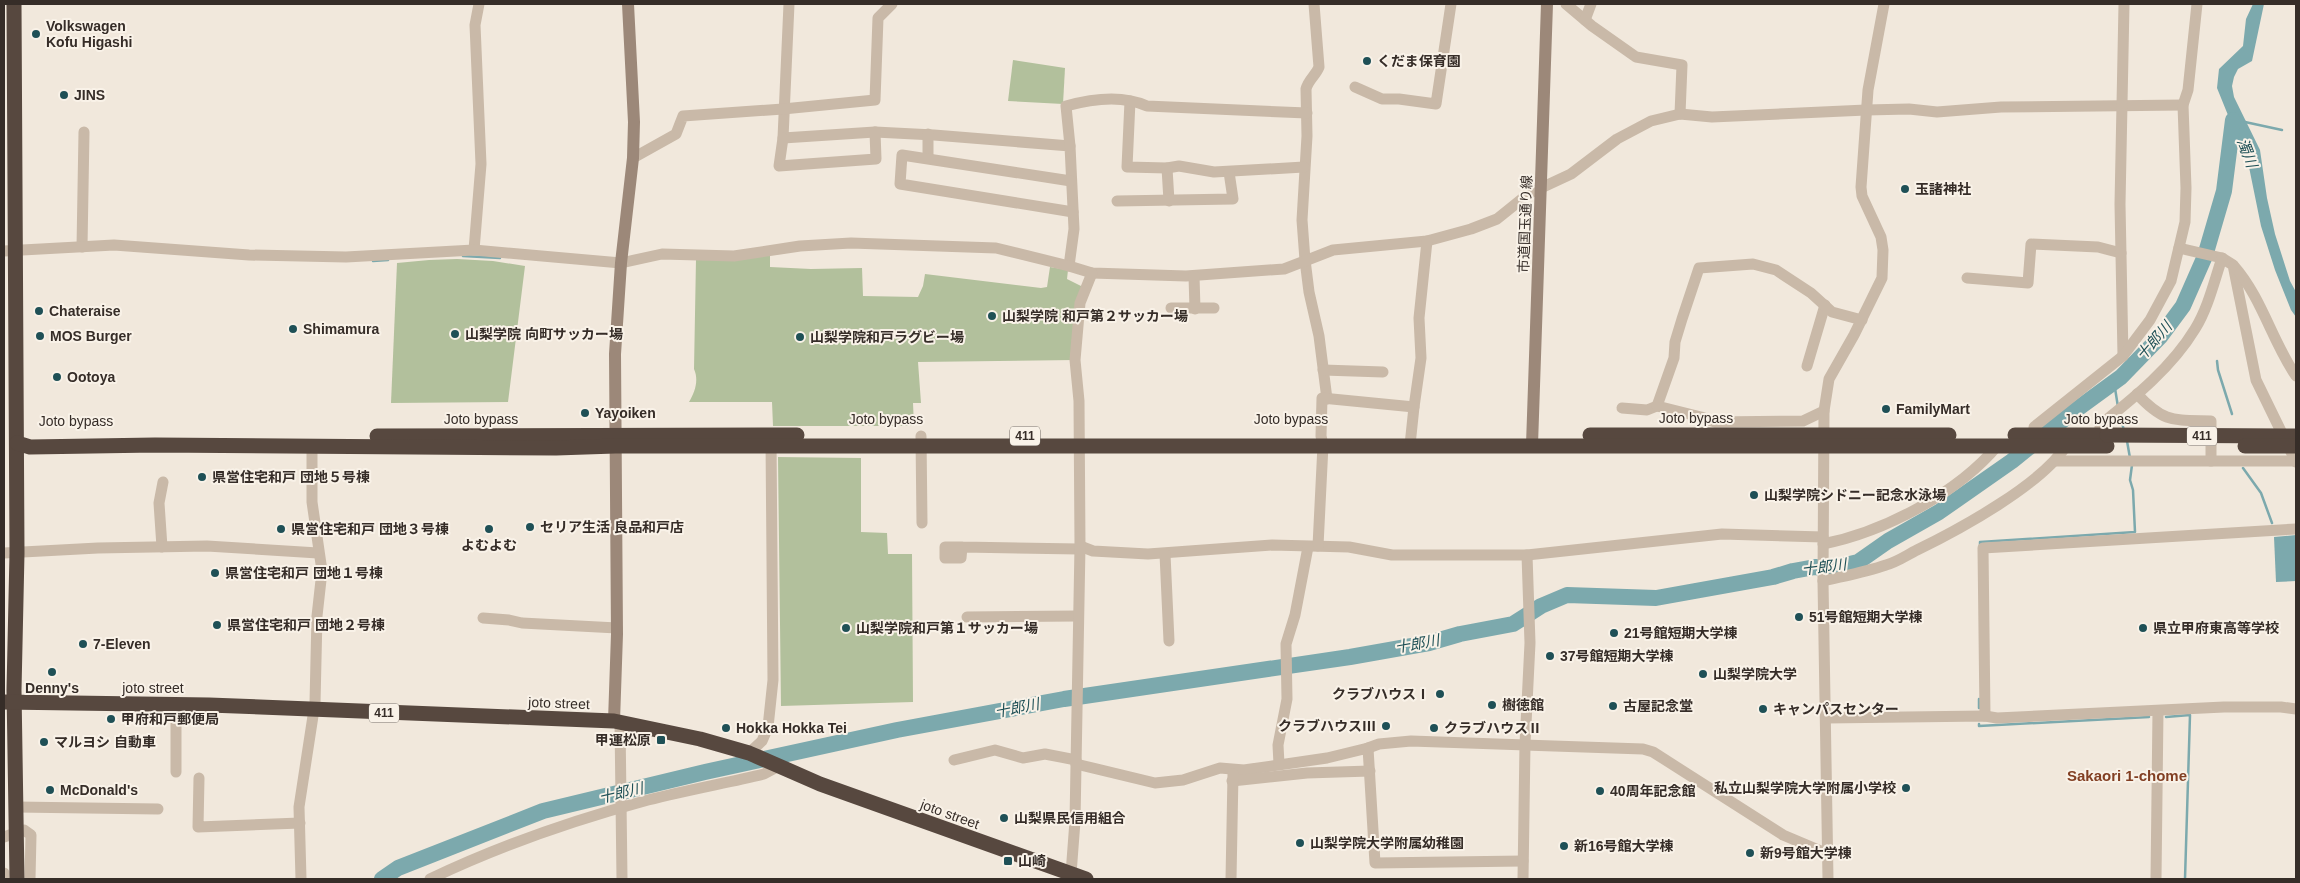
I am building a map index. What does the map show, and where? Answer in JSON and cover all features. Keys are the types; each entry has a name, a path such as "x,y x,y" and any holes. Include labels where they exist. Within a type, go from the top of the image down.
{"highway":[{"path":"14,4 10,251 16,443 10,553 9,702 16,807 10,834 17,879"},
{"name":"Joto bypass","path":"1822,441 2034,435 2067,442"},
{"name":"Joto bypass","path":"16,443 30,438 1822,441 2005,445 2104,439 2296,436"},
{"name":"Joto bypass","path":"2104,439 2296,456"},
{"name":"Joto bypass","path":"16,443 30,447 312,446 556,448 615,440"},
{"name":"joto street","path":"9,702 176,705 617,721 700,739 749,753 837,790 1086,879"}],"street":[{"path":"474,250 481,164 475,25 479,4"},
{"path":"622,879 621,779 617,721 615,354 620,263 632,158 634,122 628,4"},
{"path":"789,4 783,138 779,166 876,160 875,132"},
{"path":"632,158 676,134 683,116 875,100 878,18 892,4"},
{"path":"1314,4 1319,67 1317,74 1308,82 1306,89 1307,113 1302,220 1305,260 1319,336 1327,398"},
{"path":"1355,87 1382,100 1399,99 1436,104 1451,4"},
{"name":"市道国玉通り線","path":"1533,440 1547,4"},
{"path":"1566,4 1636,57 1682,65 1680,114"},
{"path":"1585,20 1591,4"},
{"path":"1828,879 1822,441 1829,379 1880,284 1883,262 1880,237 1862,196 1861,187 1866,110 1884,4"},
{"path":"2123,356 2121,105 2124,4"},
{"path":"2034,435 2034,427 2123,356 2150,320 2171,281 2181,248 2185,222 2186,188 2183,105 2188,90 2197,4"},
{"path":"1069,266 1074,229 1066,106 1109,99 1130,101 1147,106 1307,113"},
{"path":"1127,167 1130,101"},
{"path":"10,251 114,245 249,255 346,257 474,250 620,263 662,254 734,256 800,246 851,243 996,248 1092,273 1194,276 1284,269 1333,250 1427,241 1471,229 1497,219 1528,194 1571,174 1617,140 1634,130 1652,121 1680,114 1731,117 1866,110 1937,112 2001,107 2183,105"},
{"path":"82,247 84,132"},
{"path":"783,138 875,132 928,134 1070,146"},
{"path":"928,134 928,158"},
{"path":"1071,180 902,154 900,184 1073,212"},
{"path":"1115,168 1167,168 1179,166 1214,172 1229,172 1304,167"},
{"path":"1167,168 1169,201"},
{"path":"1117,200 1233,199 1229,172"},
{"path":"1410,440 1421,358 1419,318 1427,241"},
{"path":"1967,278 2028,283 2031,244 2098,247 2121,253"},
{"path":"2181,248 2219,257 2233,265 2249,282 2286,361 2296,376"},
{"path":"2104,439 2101,424 2175,358 2196,328 2212,291 2219,257"},
{"path":"1657,406 1674,358 1677,334 1699,268 1753,264 1776,270 1811,293 1832,312 1862,320"},
{"path":"2055,461 2211,461 2296,456 2256,380 2233,265"},
{"path":"1070,874 1075,821 1080,548 1080,440 1075,360 1076,329 1080,302 1092,273"},
{"path":"1194,276 1195,309"},
{"path":"1807,366 1825,305"},
{"path":"1171,308 1214,308"},
{"path":"1323,370 1383,372"},
{"path":"2133,397 2163,417 2178,421 2211,421 2211,461"},
{"path":"1278,764 1278,745 1287,699 1285,656 1313,546 1322,441 1322,398 1414,407"},
{"path":"1622,408 1648,410 1657,406 1701,416 1715,422 1803,421 1824,411"},
{"path":"749,753 762,741 768,726 773,686 771,440"},
{"path":"921,440 922,523"},
{"path":"1823,581 1888,565 1944,537 1993,508 2055,461 2067,442"},
{"path":"962,547 1080,548 1093,551 1165,554 1272,545 1349,547 1392,555 1527,555 1722,534 1823,544 1856,536 1912,510 1963,478 2005,445"},
{"path":"301,879 300,807 314,710 317,616 322,571 310,486 312,446"},
{"path":"162,482 159,503 162,547"},
{"path":"1985,716 1983,548 2296,528"},
{"path":"10,553 98,548 207,546 318,553"},
{"path":"1165,554 1170,641"},
{"path":"1522,879 1525,744 1530,643 1527,555"},
{"path":"967,617 1078,616"},
{"path":"482,618 522,623 617,628"},
{"path":"176,705 176,772"},
{"path":"1826,718 1985,716 1997,718 2224,707 2281,706 2296,708"},
{"path":"2156,879 2158,711"},
{"path":"1233,776 1278,764 1327,758 1379,744 1411,741 1643,749 1653,752 1784,835 1828,854"},
{"path":"1368,748 1375,863 1523,861"},
{"path":"954,760 995,750 1023,758 1045,754 1155,783 1183,780 1220,768 1233,776 1370,770"},
{"path":"430,879 518,843 621,808 648,800 764,774 778,766"},
{"path":"1231,879 1233,776"},
{"path":"199,778 198,827 300,823"},
{"path":"16,807 158,809"},
{"path":"10,834 28,831 31,835 30,879"},
{"path":"4,873 4,879"}],"green space":[{"path":"1013,60 1065,68 1063,104 1008,101"},
{"name":"山梨学院和戸ラグビー場","path":"770,255 770,267 811,269 862,268 863,296 918,297 923,286 925,274 1041,288 1047,287 1050,267 1068,270 1067,279 1085,288 1075,360 918,362 921,403 913,403 914,426 773,426 772,402 689,402 695,390 696,382 694,369 696,259 740,260"},
{"name":"山梨学院 向町サッカー場","path":"457,259 493,261 525,266 508,402 391,403 397,263"},
{"name":"山梨学院和戸第１サッカー場","path":"778,457 861,458 861,532 887,533 888,554 912,554 913,702 781,706"}],"water":[{"name":"濁川","path":"2253,4 2264,4 2252,61 2238,69 2232,86 2234,97 2260,150 2267,198 2275,234 2290,281 2296,292 2296,317 2291,310 2275,270 2261,226 2249,167 2217,88 2219,69 2243,46 2246,19"},
{"path":"2296,535 2296,581 2276,582 2274,537"}],"waterway":[{"name":"十郎川","path":"382,879 398,868 543,811 705,772 897,730 1064,699 1350,657 1429,643 1460,634 1513,624 1541,606 1567,595 1656,598 1773,577 1815,567 1829,569 1858,562 1888,541 1939,512 2012,461 2073,412 2121,377 2160,337 2183,306 2205,256 2224,191 2233,120"},
{"path":"2245,122 2282,130"},
{"path":"463,256 500,258"},
{"path":"373,261 388,260"},
{"path":"2217,361 2232,414"},
{"path":"2114,382 2118,407"},
{"path":"2120,414 2124,431"},
{"path":"2127,441 2130,458"},
{"path":"1980,546 1980,542 2135,532 2133,490 2130,480 2132,465"},
{"path":"2243,468 2261,493 2272,523"},
{"path":"1979,699 1979,708"},
{"path":"2166,717 2190,715 2185,879"},
{"path":"1979,724 1979,726 2149,717"}],"place":[{"name":"Volkswagen Kofu Higashi","path":"36,34"},
{"name":"くだま保育園","path":"1367,61"},
{"name":"JINS","path":"64,95"},
{"name":"玉諸神社","path":"1905,189"},
{"name":"Chateraise","path":"39,311"},
{"name":"山梨学院 和戸第２サッカー場","path":"992,316"},
{"name":"Shimamura","path":"293,329"},
{"name":"山梨学院 向町サッカー場","path":"455,334"},
{"name":"MOS Burger","path":"40,336"},
{"name":"山梨学院和戸ラグビー場","path":"800,337"},
{"name":"Ootoya","path":"57,377"},
{"name":"FamilyMart","path":"1886,409"},
{"name":"Yayoiken","path":"585,413"},
{"name":"県営住宅和戸 団地５号棟","path":"202,477"},
{"name":"山梨学院シドニー記念水泳場","path":"1754,495"},
{"name":"セリア生活 良品和戸店","path":"530,527"},
{"name":"県営住宅和戸 団地３号棟","path":"281,529"},
{"name":"よむよむ","path":"489,529"},
{"name":"県営住宅和戸 団地１号棟","path":"215,573"},
{"name":"51号館短期大学棟","path":"1799,617"},
{"name":"県営住宅和戸 団地２号棟","path":"217,625"},
{"name":"山梨学院和戸第１サッカー場","path":"846,628"},
{"name":"県立甲府東高等学校","path":"2143,628"},
{"name":"21号館短期大学棟","path":"1614,633"},
{"name":"7-Eleven","path":"83,644"},
{"name":"37号館短期大学棟","path":"1550,656"},
{"name":"Denny's","path":"52,672"},
{"name":"山梨学院大学","path":"1703,674"},
{"name":"クラブハウスⅠ","path":"1440,694"},
{"name":"樹徳館","path":"1492,705"},
{"name":"古屋記念堂","path":"1613,706"},
{"name":"キャンパスセンター","path":"1763,709"},
{"name":"甲府和戸郵便局","path":"111,719"},
{"name":"クラブハウスⅢ","path":"1386,726"},
{"name":"Hokka Hokka Tei","path":"726,728"},
{"name":"クラブハウスⅡ","path":"1434,728"},
{"name":"甲運松原","path":"661,740"},
{"name":"マルヨシ 自動車","path":"44,742"},
{"name":"私立山梨学院大学附属小学校","path":"1906,788"},
{"name":"McDonald's","path":"50,790"},
{"name":"40周年記念館","path":"1600,791"},
{"name":"山梨県民信用組合","path":"1004,818"},
{"name":"山梨学院大学附属幼稚園","path":"1300,843"},
{"name":"新16号館大学棟","path":"1564,846"},
{"name":"新9号館大学棟","path":"1750,853"},
{"name":"山崎","path":"1008,861"}],"district":[{"name":"Sakaori 1-chome","path":"2127,776"}]}
